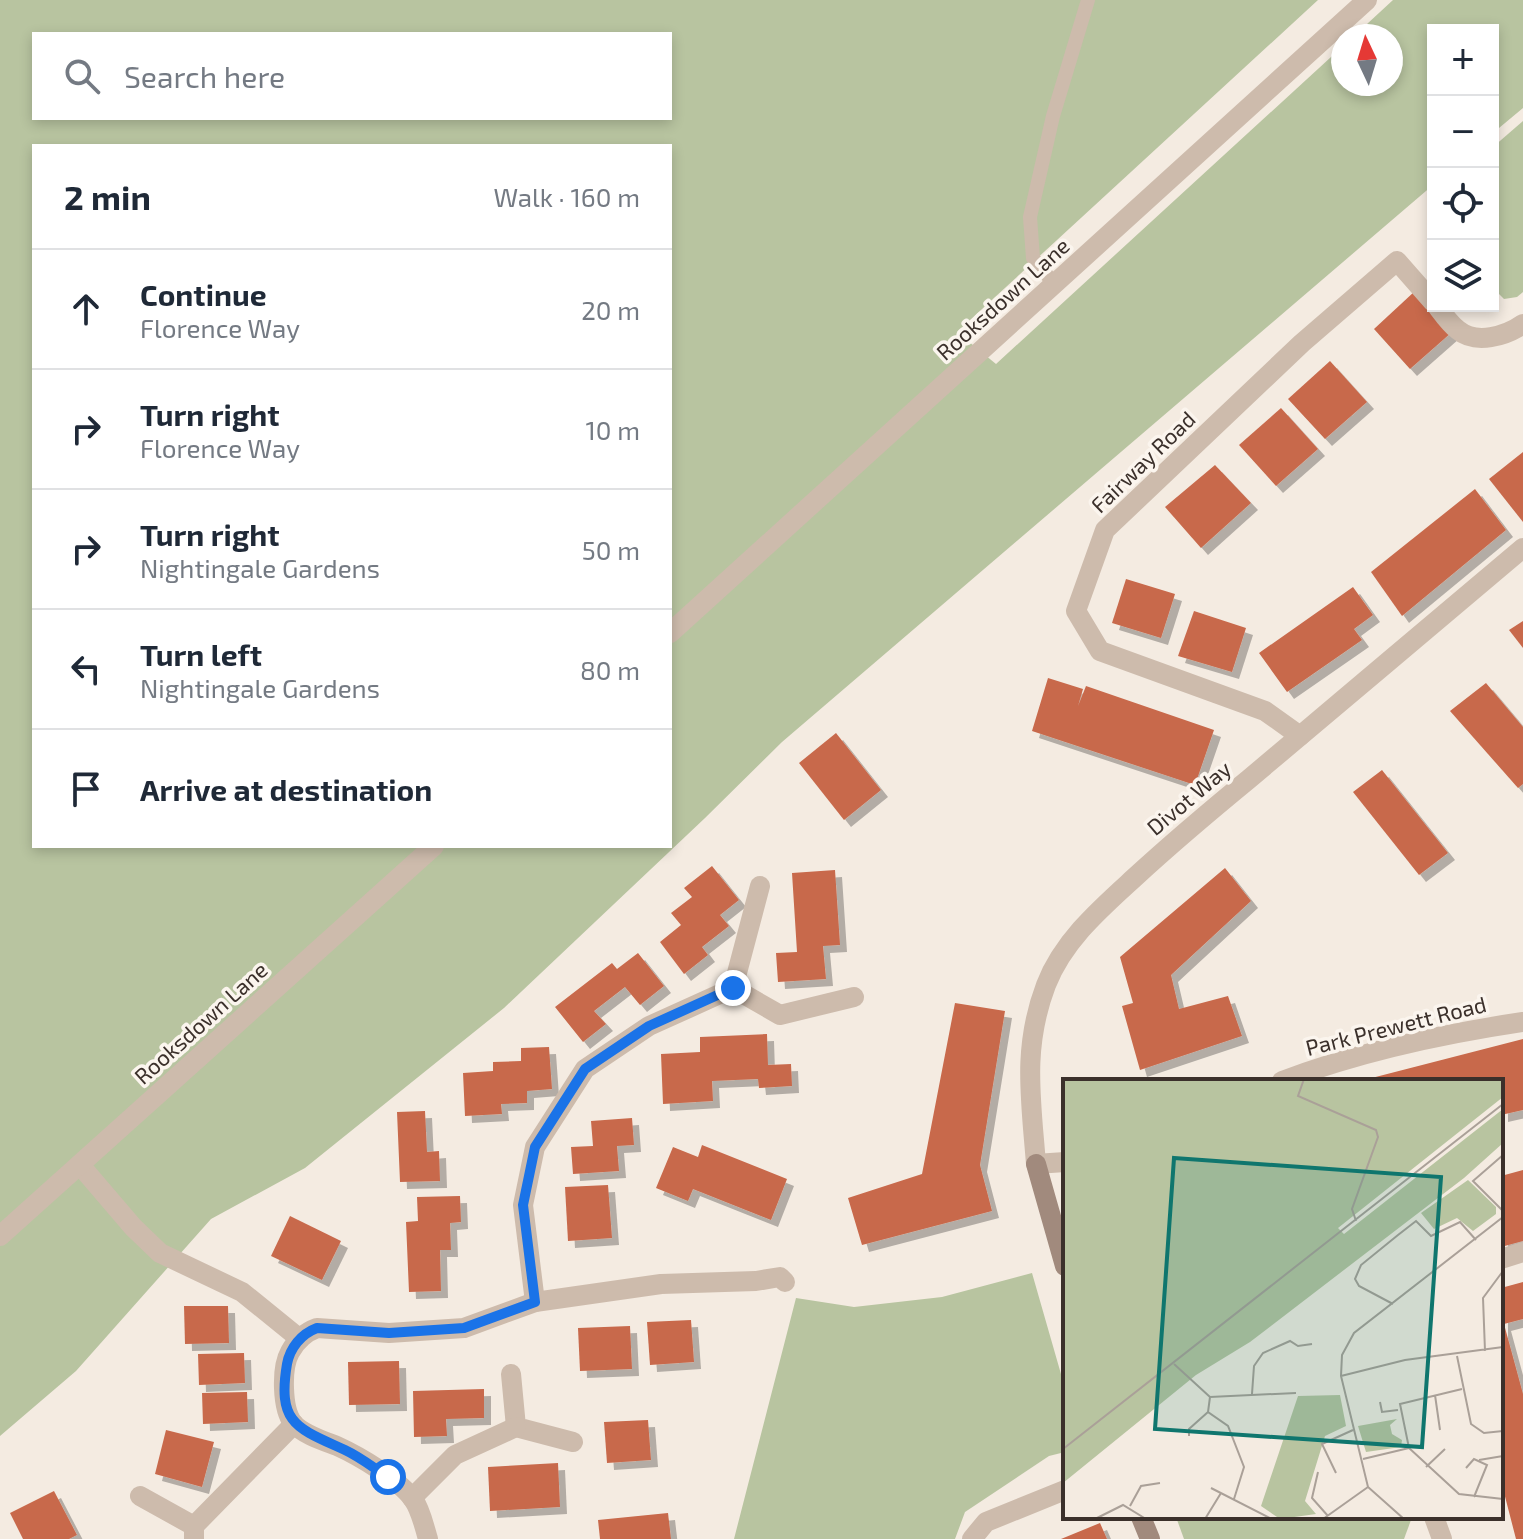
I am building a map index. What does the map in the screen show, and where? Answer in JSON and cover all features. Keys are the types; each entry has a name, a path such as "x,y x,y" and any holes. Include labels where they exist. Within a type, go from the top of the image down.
{"street":[{"name":"Rooksdown Lane","path":"672,631 1367,0"},
{"name":"Fairway Road","path":"1300,736 1265,711 1100,651 1076,611 1105,530 1302,343 1397,261 1427,295"},
{"name":"Fairway Road","path":"1442,312 1459,332 1486,339 1523,324"},
{"name":"Divot Way","path":"1036,1164 1028,1083 1029,1046 1047,983 1062,954 1090,918 1153,860 1523,548"},
{"name":"Rooksdown Lane","path":"0,1236 432,848"},
{"path":"733,988 760,886"},
{"path":"733,988 780,1015 854,997"},
{"path":"535,1302 523,1205 535,1147 585,1069 649,1026 733,988"},
{"name":"Park Prewett Road","path":"1287,1079 1319,1067 1388,1050 1486,1027 1523,1022"},
{"path":"1063,1162 1036,1164 1063,1259"},
{"path":"80,1165 133,1227 160,1253 242,1292 300,1339"},
{"path":"1503,1258 1523,1252"},
{"path":"428,1539 412,1498 388,1477 349,1452 294,1424 284,1402 286,1369 289,1354 307,1332 317,1328 389,1333 464,1328 535,1302 661,1284 756,1281 780,1277 785,1282"},
{"path":"511,1374 516,1427"},
{"path":"140,1496 194,1532 294,1424"},
{"path":"412,1498 455,1455 516,1427 573,1442"},
{"path":"972,1539 986,1522 1063,1491"},
{"path":"1142,1519 1150,1539"},
{"path":"1435,1519 1442,1539"}],"lane":[{"path":"1055,285 1033,258 1030,217 1053,116 1088,0"}],"green space":[{"path":"0,0 1318,0 957,332 996,364 1331,57 1331,96 1403,96 1403,24 1367,24 1393,0 1523,0 1523,108 1499,128 1499,24 1427,24 1427,190 782,742 705,818 504,1008 305,1168 211,1219 76,1371 0,1436"},
{"path":"1523,121 1523,292 1517,297 1504,299 1499,294 1499,142"},
{"path":"1032,1273 1063,1381 1063,1452 1049,1456 965,1512 955,1539 734,1539 796,1298 854,1307 942,1297"},
{"path":"1177,1519 1411,1520 1404,1539 1184,1539"}],"building":[{"path":"1415,291 1427,304 1427,312 1434,312 1452,332 1410,369 1374,329"},
{"path":"1330,361 1367,402 1325,439 1288,399"},
{"path":"1281,408 1318,449 1276,486 1239,445"},
{"path":"1523,452 1523,522 1489,479"},
{"path":"1215,465 1251,503 1201,548 1165,507"},
{"path":"1475,489 1506,530 1402,616 1371,572"},
{"path":"1126,579 1175,594 1161,638 1112,623"},
{"path":"1353,587 1373,615 1354,629 1362,640 1287,692 1259,653"},
{"path":"1194,611 1246,628 1232,672 1178,656"},
{"path":"1523,621 1523,648 1509,630"},
{"path":"1048,678 1083,689 1078,706 1086,686 1214,730 1195,785 1032,731"},
{"path":"1486,683 1523,727 1523,784 1518,788 1450,711"},
{"path":"836,733 881,790 844,820 799,763"},
{"path":"1382,770 1448,853 1419,875 1353,792"},
{"path":"712,866 739,900 720,915 729,926 702,947 708,955 684,974 660,942 681,925 671,913 692,897 684,888"},
{"path":"1225,868 1251,901 1171,975 1179,1009 1228,996 1242,1036 1140,1070 1122,1006 1133,1003 1120,957"},
{"path":"835,870 840,945 823,946 826,979 778,982 776,953 797,952 792,873"},
{"path":"638,953 664,986 640,1005 625,987 594,1011 606,1024 583,1042 555,1007 612,963 617,969"},
{"path":"955,1003 1005,1011 980,1165 992,1211 862,1245 848,1198 922,1174"},
{"path":"767,1034 768,1065 791,1064 792,1086 759,1088 758,1079 712,1081 713,1101 663,1104 661,1054 700,1052 700,1037"},
{"path":"1523,1039 1523,1110 1503,1115 1503,1079 1368,1079"},
{"path":"549,1047 552,1089 527,1091 527,1103 501,1104 502,1114 465,1116 463,1073 493,1071 493,1062 521,1061 521,1048"},
{"path":"425,1111 427,1152 439,1151 440,1181 400,1182 397,1112"},
{"path":"632,1118 634,1145 617,1146 619,1171 573,1174 571,1147 593,1146 591,1121"},
{"path":"702,1145 787,1179 771,1220 693,1189 688,1201 656,1188 673,1147 698,1157"},
{"path":"1523,1170 1523,1241 1503,1246 1503,1175"},
{"path":"608,1185 612,1238 568,1241 565,1187"},
{"path":"460,1196 461,1222 450,1223 451,1250 440,1250 441,1291 409,1292 406,1222 418,1221 417,1197"},
{"path":"290,1216 341,1241 322,1280 271,1256"},
{"path":"1523,1282 1523,1319 1504,1324 1523,1394 1523,1539 1516,1539 1503,1489 1503,1287"},
{"path":"184,1306 228,1306 229,1343 185,1344"},
{"path":"691,1320 694,1362 650,1365 647,1322"},
{"path":"630,1326 632,1369 580,1371 578,1328"},
{"path":"244,1353 245,1383 199,1385 198,1354"},
{"path":"399,1361 400,1404 349,1405 348,1362"},
{"path":"484,1389 484,1418 446,1419 447,1436 414,1437 413,1391"},
{"path":"247,1392 248,1422 203,1424 202,1393"},
{"path":"648,1420 651,1460 607,1463 604,1422"},
{"path":"166,1430 214,1442 202,1487 155,1474"},
{"path":"558,1463 560,1507 490,1511 488,1467"},
{"path":"54,1491 77,1535 69,1539 23,1539 10,1513"},
{"path":"668,1513 671,1539 600,1539 598,1520"},
{"path":"1100,1523 1107,1539 1061,1539"}],"route":[{"path":"388,1477 349,1452 294,1424 284,1402 289,1354 307,1332 317,1328 389,1333 464,1328 535,1302 523,1205 535,1147 585,1069 649,1026 733,988"}]}
